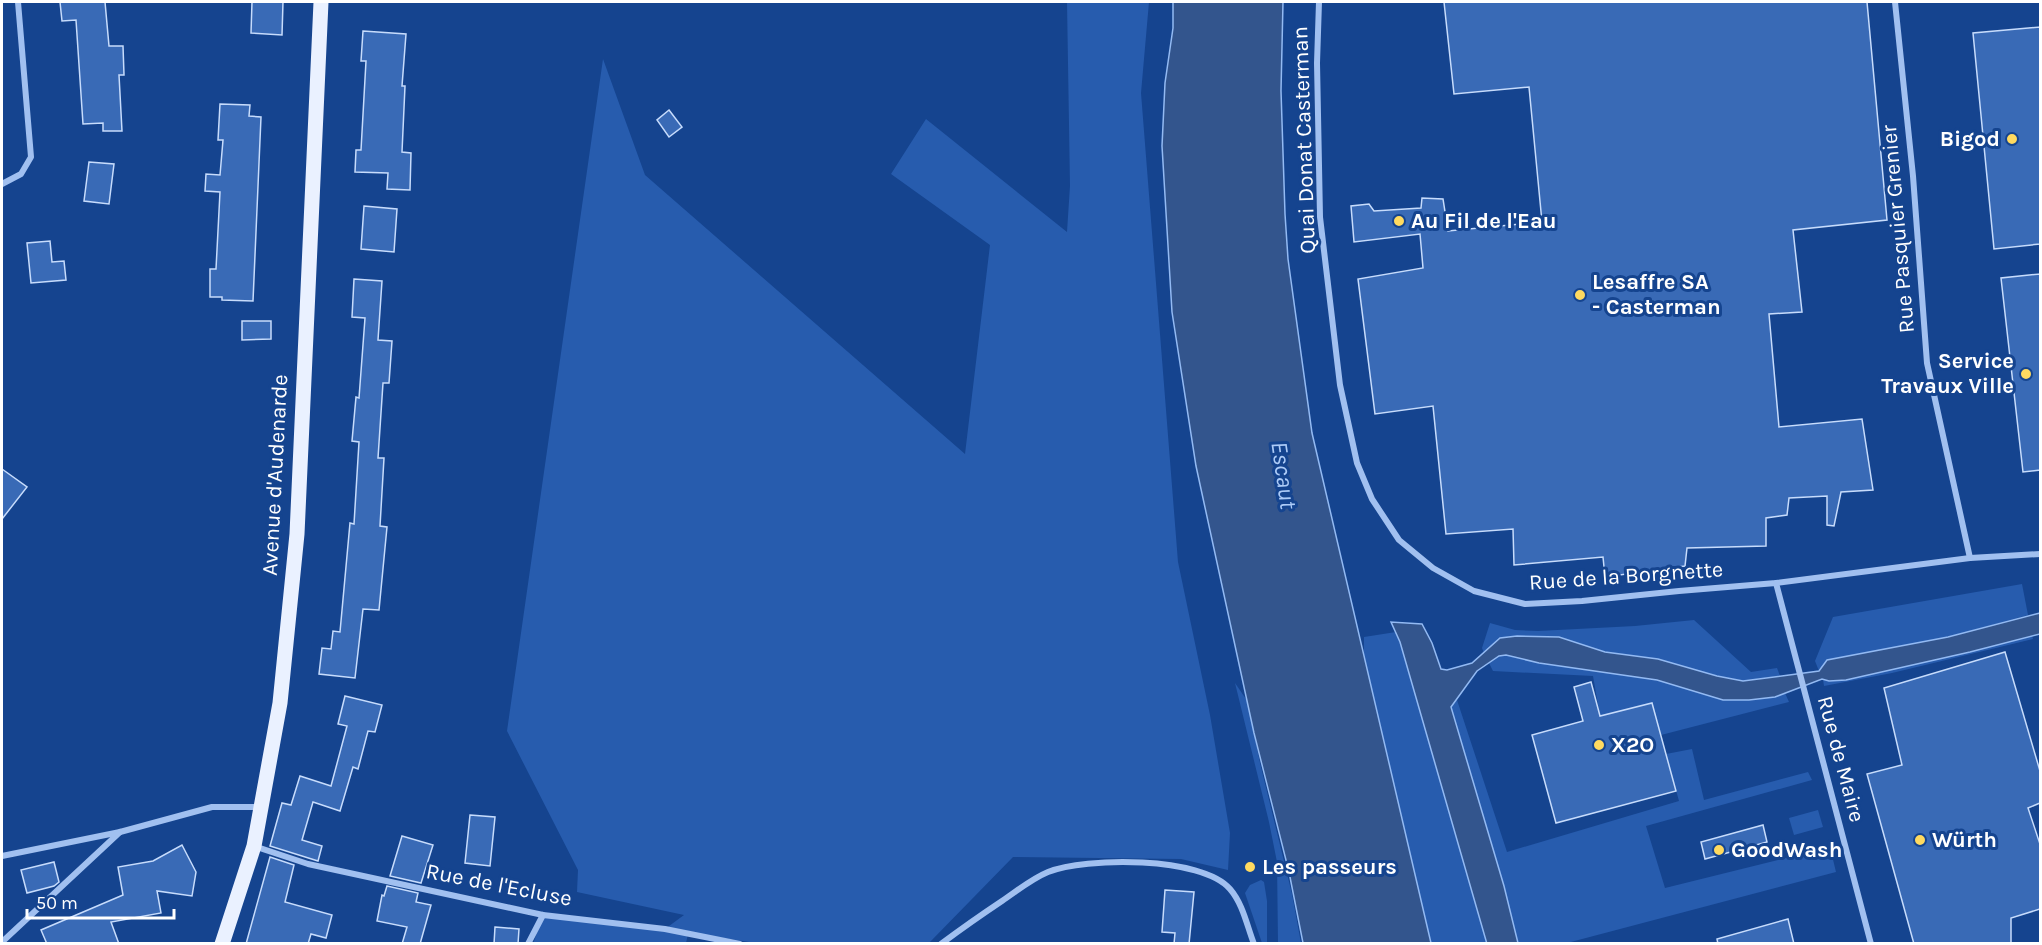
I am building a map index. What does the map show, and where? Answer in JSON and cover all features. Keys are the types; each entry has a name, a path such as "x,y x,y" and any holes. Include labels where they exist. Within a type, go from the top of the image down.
{"main road":[{"name":"Avenue d'Audenarde","path":"222,944 254,846 280,702 297,534 321,2"}],"street":[{"path":"2,184 21,174 31,157 18,2"},
{"name":"Quai Donat Casterman","path":"1319,2 1317,63 1320,217 1340,385"},
{"name":"Rue Pasquier Grenier","path":"1895,2 1913,176 1927,363 1970,558"},
{"name":"Rue de la Borgnette","path":"1340,385 1357,464 1372,499 1399,540 1433,568 1473,591 1526,604 1776,583 1970,558 2040,554"},
{"name":"Rue de Maire","path":"1776,583 1871,944"},
{"path":"2,856 120,832 212,807 262,807"},
{"path":"2,942 120,832"},
{"name":"Rue de l'Ecluse","path":"254,846 308,864 543,915 665,929 740,944"},
{"path":"941,944 1032,880 1049,872 1069,866 1139,862 1180,868 1216,879 1229,888 1239,902 1254,944"},
{"path":"528,944 543,915"}],"shaded area":[{"path":"1067,2 1149,2 1141,93 1178,562 1210,715 1230,833 1228,870 1181,859 1013,857 929,943 762,944 665,929 684,915 577,892 578,870 507,731 603,59 645,175 965,454 990,245 891,174 926,119 1067,232 1070,186"},
{"path":"2022,584 2028,615 1948,637 1827,660 1819,671 1815,661 1833,617"},
{"path":"1694,620 1751,672 1777,668 1780,676 1743,681 1658,659 1605,652 1559,637 1500,638 1484,653 1482,648 1490,623 1515,630 1538,631 1635,626"},
{"path":"1396,632 1487,943 1431,943 1364,658 1364,637"},
{"path":"2032,636 2033,639 1892,673 1824,686 1823,679 1846,680"},
{"path":"1506,655 1539,663 1657,680 1723,700 1775,697 1785,693 1789,702 1661,735 1652,703 1600,716 1593,676 1493,671 1489,663 1499,656"},
{"path":"1235,683 1248,702 1301,943 1278,943 1277,862"},
{"path":"1457,700 1507,852 1679,801 1666,754 1692,749 1704,800 1808,772 1812,780 1646,826 1665,888 1830,847 1836,872 1567,943 1518,943 1504,886 1451,707"},
{"path":"1818,810 1823,827 1794,835 1789,818"},
{"path":"1261,880 1264,882 1267,901 1267,943 1262,943 1245,893 1250,885"},
{"path":"543,915 688,934 686,943 533,944"}],"water":[{"name":"Escaut","path":"1173,2 1283,2 1281,91 1288,259 1312,433 1431,943 1303,943 1289,872 1254,733 1196,466 1172,312 1162,146 1165,83 1173,28"},
{"path":"2040,613 2040,634 1846,680 1822,679 1775,697 1749,700 1723,700 1657,680 1539,663 1506,655 1499,656 1477,671 1451,707 1504,886 1518,943 1487,944 1400,642 1391,622 1422,624 1432,643 1441,669 1447,670 1472,663 1500,638 1559,637 1605,652 1658,659 1743,681 1819,671 1827,660 1948,637"}],"building":[{"path":"60,2 105,2 109,46 123,46 124,75 119,75 122,131 103,131 103,123 83,124 76,20 62,21"},
{"path":"252,2 283,2 282,35 251,33"},
{"name":"Lesaffre SA - Casterman","path":"1444,2 1867,2 1887,220 1793,230 1802,312 1769,314 1779,427 1862,419 1873,490 1841,492 1834,526 1827,525 1827,496 1789,498 1787,515 1766,518 1766,546 1687,548 1685,566 1605,577 1603,557 1514,565 1513,529 1446,534 1433,406 1375,414 1358,279 1423,268 1420,234 1354,242 1351,206 1369,204 1374,211 1421,208 1422,198 1443,199 1448,231 1542,222 1529,87 1454,94"},
{"name":"Bigod","path":"2040,27 2040,244 1994,249 1973,33"},
{"path":"363,31 406,34 402,86 405,86 402,152 411,153 410,190 387,189 388,173 355,172 356,150 361,150 366,61 361,61"},
{"path":"220,104 250,105 249,116 261,117 253,301 222,300 222,297 210,297 210,269 216,269 220,192 205,191 206,174 220,175 223,140 218,140"},
{"path":"669,110 682,127 669,137 657,120"},
{"path":"89,162 114,164 109,204 84,201"},
{"path":"364,206 397,209 394,252 361,249"},
{"path":"50,241 52,262 64,261 66,280 31,283 27,243"},
{"name":"Service Travaux Ville","path":"2040,274 2040,470 2023,472 2001,278"},
{"path":"354,279 382,281 378,340 392,341 389,383 383,383 378,458 384,458 380,526 387,527 379,610 363,609 355,678 319,674 322,648 331,649 333,631 340,632 350,523 354,524 359,442 352,441 356,397 359,398 365,318 352,317"},
{"path":"242,321 271,321 271,339 242,340"},
{"path":"2,469 27,487 2,519"},
{"path":"2005,652 2040,771 2040,803 2028,808 2040,844 2040,909 2011,918 2011,944 1914,944 1867,774 1902,765 1884,688"},
{"name":"X2O","path":"1591,682 1600,716 1652,703 1676,791 1556,823 1532,735 1583,721 1574,687"},
{"path":"345,696 382,705 375,732 368,731 358,769 353,767 340,811 313,802 302,840 322,846 318,861 270,846 282,803 291,805 300,776 331,786 347,726 338,724"},
{"path":"470,815 495,817 490,866 465,863"},
{"name":"GoodWash","path":"1763,825 1767,842 1705,859 1701,842"},
{"path":"402,836 433,845 421,883 390,876"},
{"path":"182,845 196,872 192,896 157,891 161,913 111,922 119,944 47,944 41,930 123,895 118,867 153,861"},
{"path":"270,857 294,865 285,902 332,915 326,938 311,934 308,944 246,944"},
{"path":"54,862 59,882 54,886 27,893 21,870"},
{"path":"387,886 418,893 416,902 431,905 420,944 402,944 407,927 377,921 382,895 384,896"},
{"path":"1165,890 1194,892 1189,944 1174,944 1175,933 1162,932"},
{"path":"1788,919 1794,944 1718,944 1717,939"},
{"path":"495,927 519,929 518,944 494,944"}],"place":[{"name":"Bigod","path":"2012,139"},
{"name":"Au Fil de l'Eau","path":"1399,221"},
{"name":"Lesaffre SA - Casterman","path":"1580,295"},
{"name":"Service Travaux Ville","path":"2026,374"},
{"name":"X2O","path":"1599,745"},
{"name":"Würth","path":"1920,840"},
{"name":"GoodWash","path":"1719,850"},
{"name":"Les passeurs","path":"1250,867"}]}
